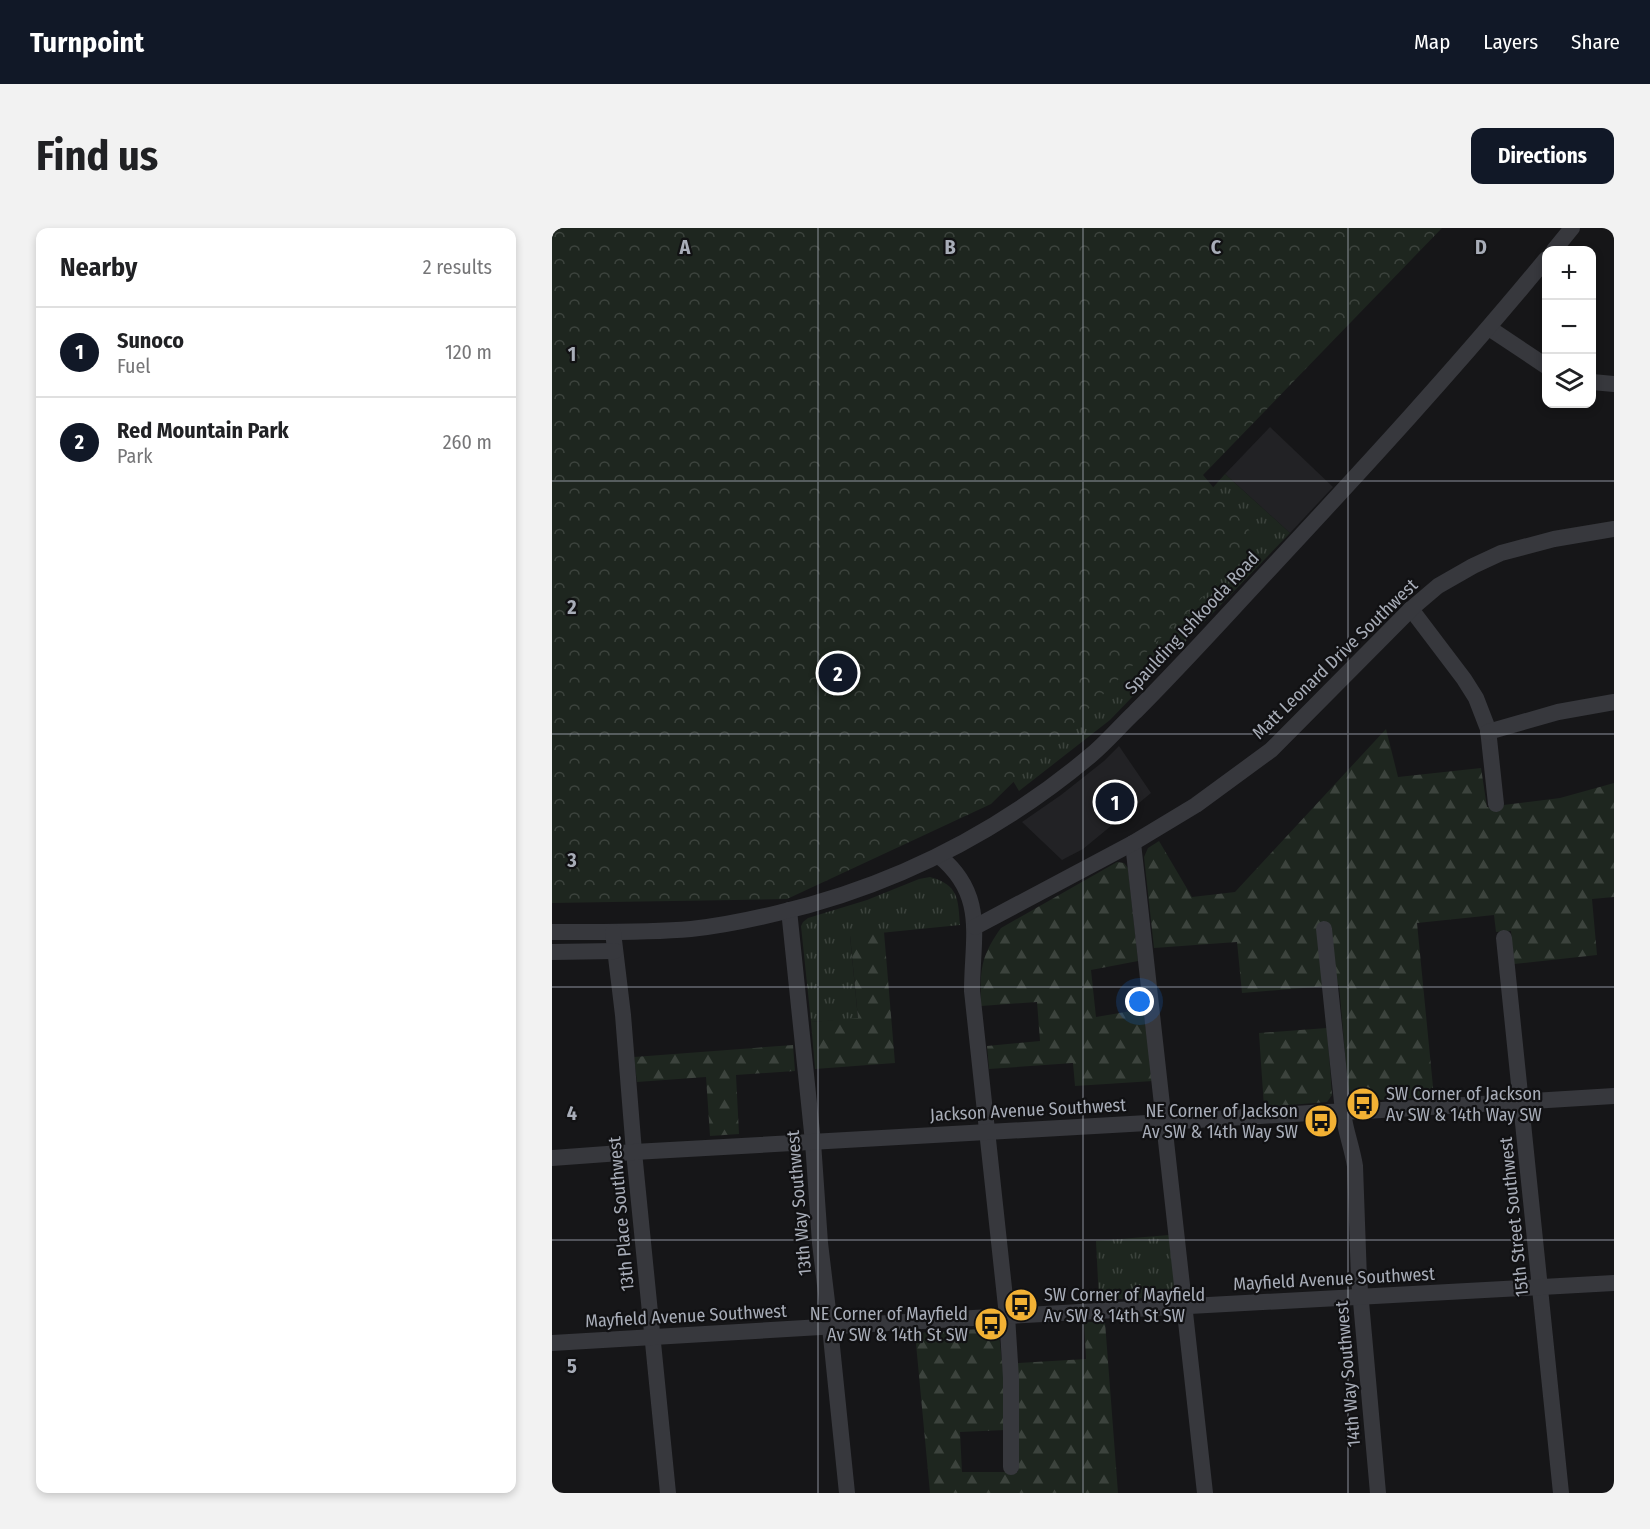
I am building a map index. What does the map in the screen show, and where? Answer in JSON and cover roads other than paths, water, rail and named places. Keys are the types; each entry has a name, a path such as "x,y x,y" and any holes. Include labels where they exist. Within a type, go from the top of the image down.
{"street":[{"path":"1557,246 1572,228"},
{"name":"Spaulding Ishkooda Road","path":"552,932 690,929 751,919 827,901 860,890 939,856 1019,810 1092,755 1161,686 1490,328 1542,264"},
{"path":"1490,328 1542,363"},
{"path":"1596,382 1614,384"},
{"name":"Matt Leonard Drive Southwest","path":"975,927 1133,843 1196,806 1271,750 1411,609 1438,586 1501,553 1554,538 1614,529"},
{"path":"1411,609 1476,698 1488,732 1496,804"},
{"path":"1488,732 1558,712 1614,702"},
{"path":"1133,843 1205,1493"},
{"path":"939,856 960,878 971,905 975,927 972,990 1007,1316 1011,1378 1011,1467"},
{"name":"13th Way Southwest","path":"789,910 813,1142 820,1243 847,1493"},
{"name":"14th Way Southwest","path":"1324,929 1343,1112 1355,1166 1361,1298 1378,1493"},
{"name":"13th Place Southwest","path":"613,932 623,1015 634,1152 668,1493"},
{"name":"15th Street Southwest","path":"1504,938 1561,1493"},
{"path":"552,952 615,951"},
{"name":"Jackson Avenue Southwest","path":"552,1158 1614,1096"},
{"name":"Mayfield Avenue Southwest","path":"552,1344 830,1326 1614,1283"}],"place":[{"name":"Red Mountain Park","path":"838,673"},
{"name":"Sunoco","path":"1115,802"},
{"name":"SW Corner of Jackson Av SW & 14th Way SW","path":"1363,1104"},
{"name":"NE Corner of Jackson Av SW & 14th Way SW","path":"1321,1121"},
{"name":"SW Corner of Mayfield Av SW & 14th St SW","path":"1021,1305"},
{"name":"NE Corner of Mayfield Av SW & 14th St SW","path":"991,1324"}]}
